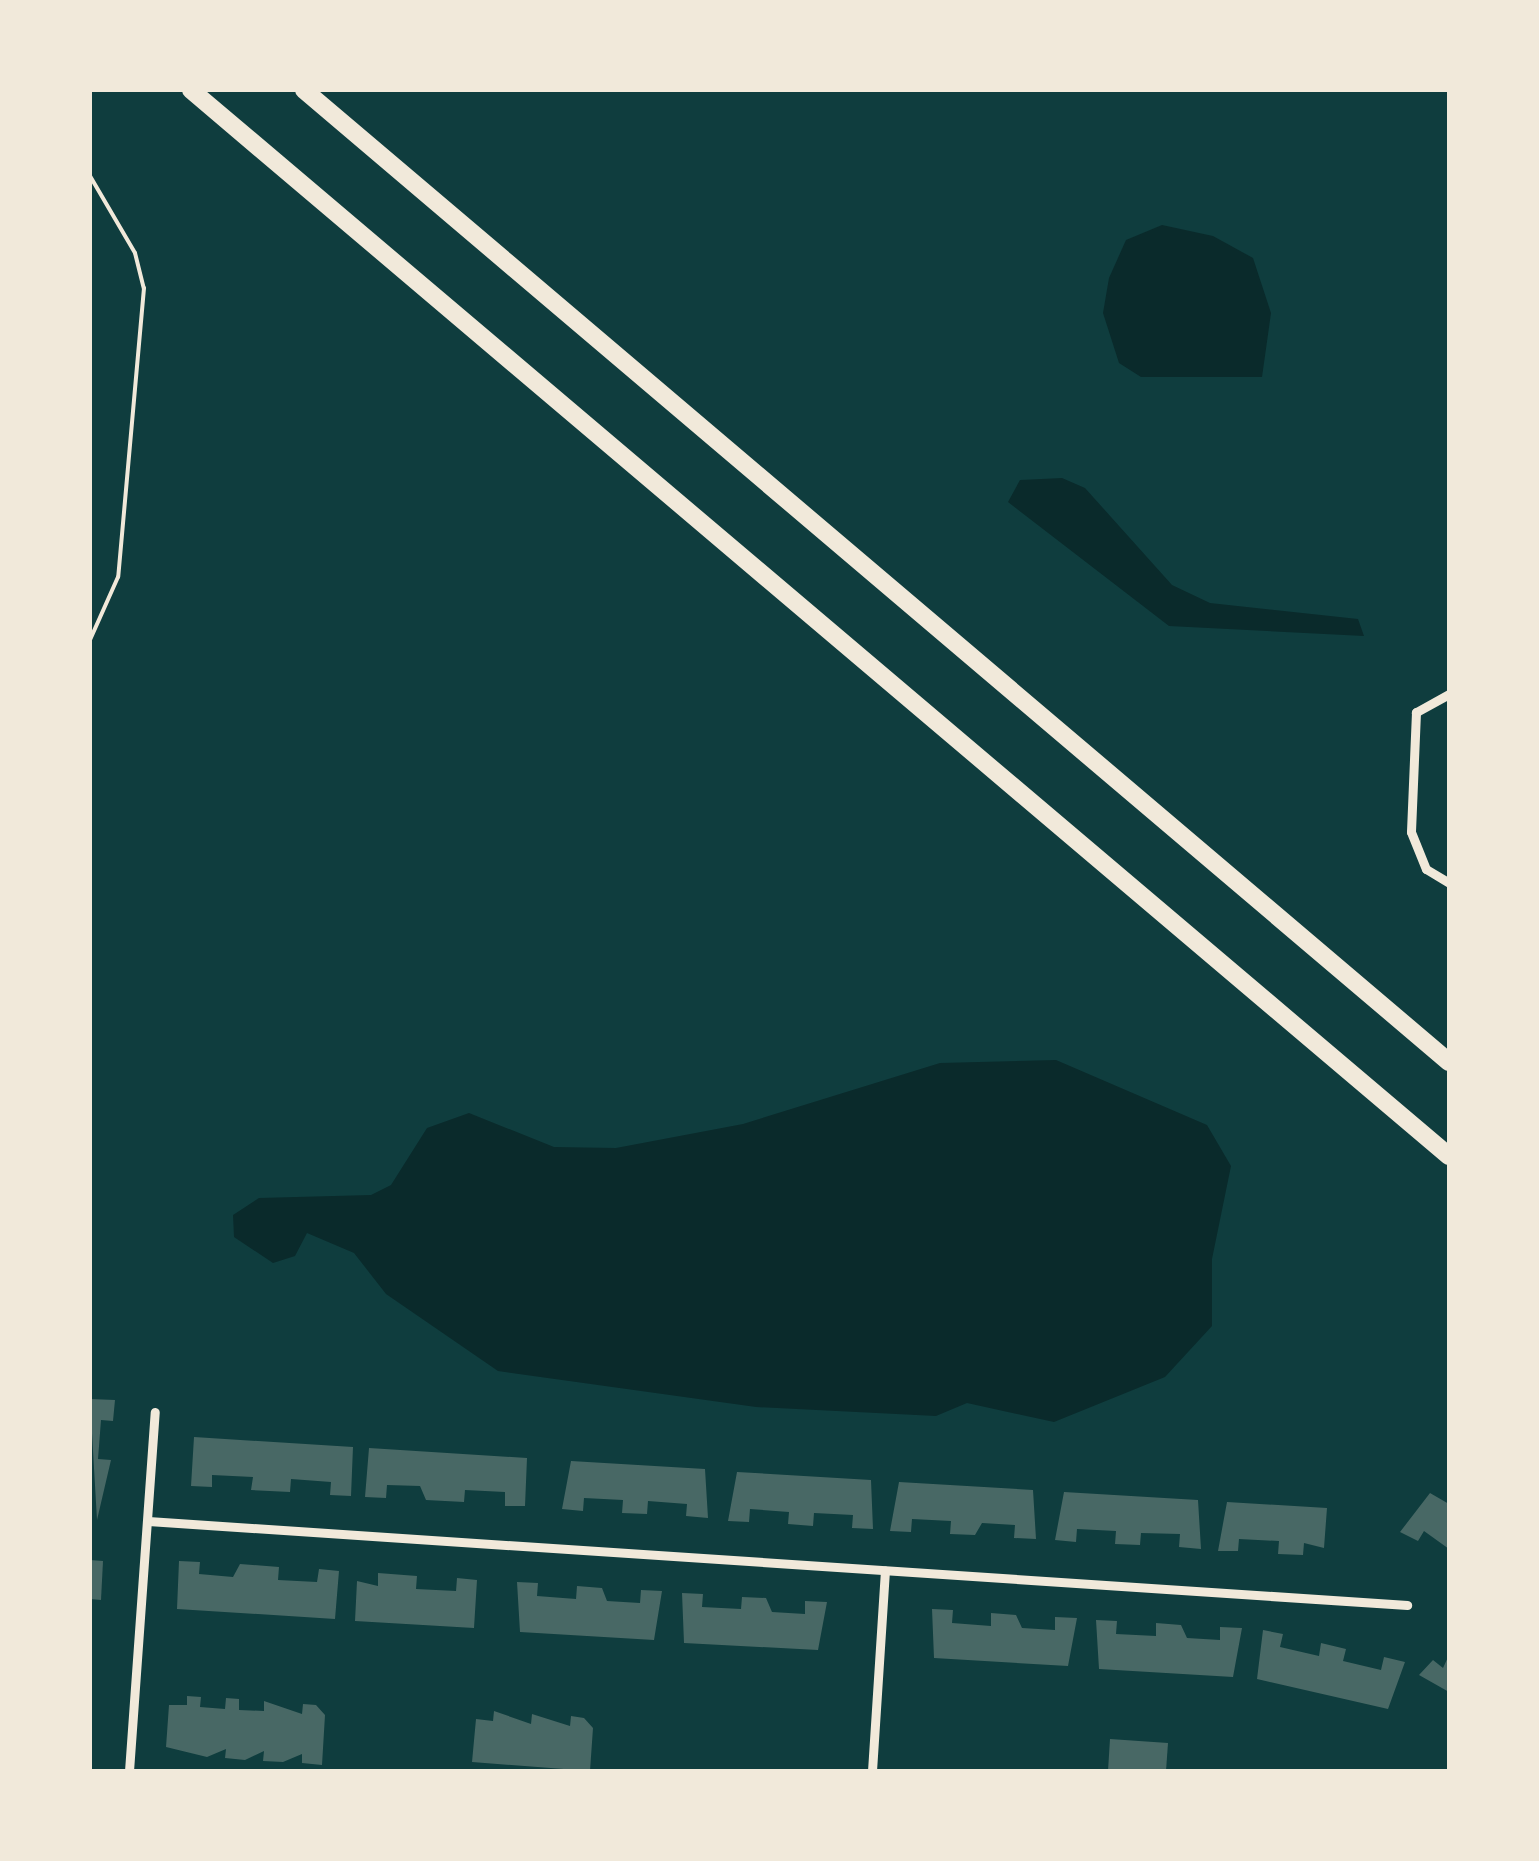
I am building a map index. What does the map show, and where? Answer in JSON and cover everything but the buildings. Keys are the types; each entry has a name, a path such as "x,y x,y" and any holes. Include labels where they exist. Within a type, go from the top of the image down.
{"highway":[{"path":"191,90 1449,1156"},
{"path":"304,90 1449,1062"}],"street":[{"path":"1449,694 1416,712 1411,832 1426,869 1449,883"},
{"path":"129,1771 155,1412"},
{"path":"148,1520 1408,1605"},
{"path":"872,1771 885,1570"}],"path":[{"path":"90,176 142,270 144,306 118,577 90,640"}],"water":[{"path":"1162,225 1213,236 1253,258 1271,313 1262,377 1141,377 1119,363 1103,313 1109,278 1126,240"},
{"path":"1062,478 1085,488 1172,585 1210,603 1358,619 1364,636 1169,626 1008,502 1020,480"},
{"path":"1056,1060 1207,1125 1231,1166 1212,1259 1212,1326 1165,1377 1054,1422 967,1403 936,1416 756,1407 498,1371 386,1294 354,1253 307,1233 295,1256 273,1263 234,1237 233,1215 259,1198 371,1195 391,1185 427,1128 469,1113 554,1147 616,1148 743,1124 940,1063"}]}
